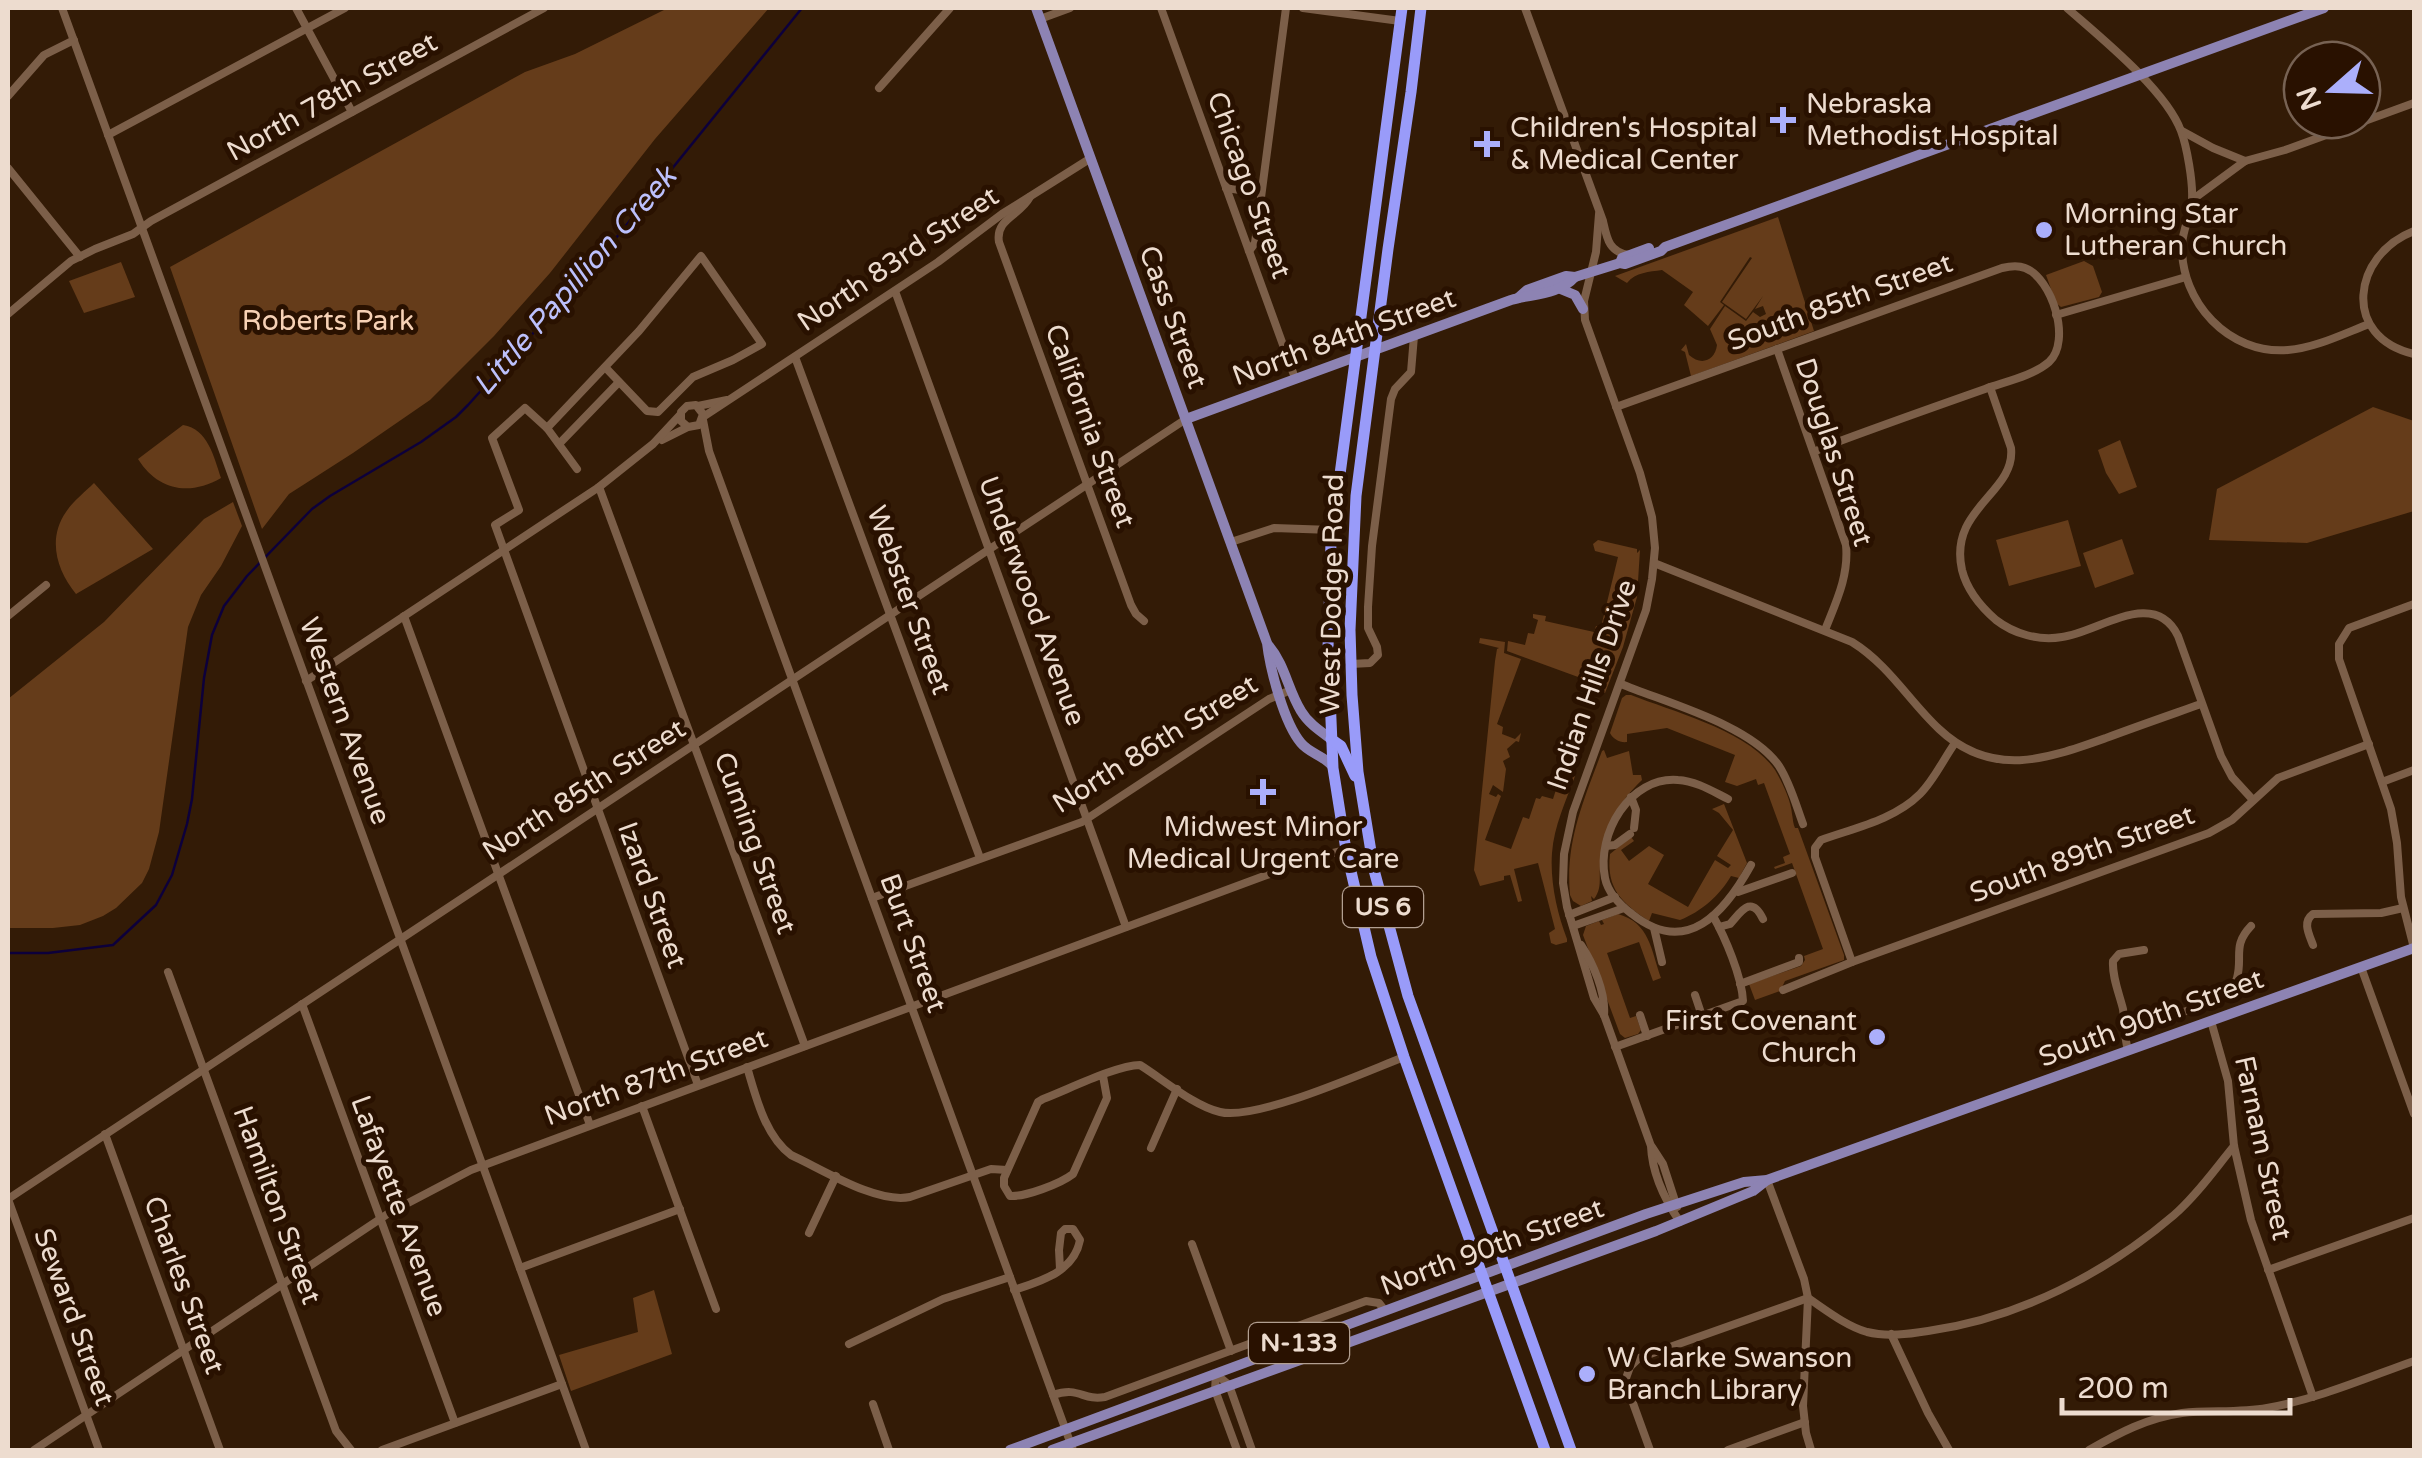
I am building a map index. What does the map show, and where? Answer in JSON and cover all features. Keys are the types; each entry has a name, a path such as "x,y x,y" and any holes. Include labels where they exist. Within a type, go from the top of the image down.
{"highway":[{"name":"West Dodge Road","path":"1420,8 1354,520 1351,664 1360,788 1381,900 1408,996 1571,1450"},
{"name":"West Dodge Road","path":"1401,14 1332,530 1328,621 1333,768 1365,935 1404,1057 1545,1450"},
{"path":"1331,738 1343,749 1360,788"}],"main road":[{"name":"North 84th Street","path":"1518,298 1527,290 1591,272 2308,10 2324,8"},
{"name":"Cass Street","path":"1038,13 1267,643 1279,659 1300,742 1333,768"},
{"name":"North 84th Street","path":"1186,419 1518,298 1530,298 1570,283 1575,277"},
{"path":"1557,288 1575,295 1583,309"},
{"name":"Cass Street","path":"1285,692 1308,720 1331,738"},
{"name":"South 90th Street","path":"1903,1132 2414,948"},
{"name":"North 90th Street","path":"1010,1450 1673,1205 1748,1181 1767,1180 1903,1132"},
{"name":"North 90th Street","path":"1052,1450 1072,1447 1228,1385 1680,1222 1756,1190 1767,1180"}],"street":[{"name":"Western Avenue","path":"62,8 586,1450"},
{"path":"296,8 352,112"},
{"path":"108,135 344,8"},
{"name":"North 78th Street","path":"8,314 80,256 133,234 544,8"},
{"path":"879,88 950,8"},
{"path":"1038,13 1070,8"},
{"name":"Chicago Street","path":"1160,8 1295,378"},
{"path":"1249,251 1254,244 1286,8"},
{"path":"1304,8 1401,14"},
{"path":"1525,8 1611,246 1620,261"},
{"path":"2067,8 2139,74 2182,132 2192,200 2182,245 2186,278 2197,302 2215,324 2239,340 2285,351 2368,324"},
{"path":"8,96 44,55 74,40"},
{"path":"2192,200 2245,161 2414,103"},
{"path":"2182,132 2245,161"},
{"name":"North 83rd Street","path":"703,418 1091,158"},
{"path":"8,168 80,256"},
{"path":"1226,188 1262,186"},
{"path":"999,242 1001,224 1019,212 1030,197"},
{"name":"Indian Hills Drive","path":"1599,214 1583,309 1647,496 1654,530 1654,564 1646,610 1567,834 1563,877 1572,926 1596,978 1615,1048 1651,1146 1662,1162 1680,1222"},
{"path":"978,231 988,232 999,242"},
{"path":"2414,231 2384,248 2370,266 2364,293 2368,324 2373,331 2395,348 2414,354"},
{"name":"California Street","path":"999,242 1130,606 1144,620"},
{"path":"546,428 639,331 701,256 762,344 693,378 658,412 647,410 605,367"},
{"name":"South 85th Street","path":"1616,408 2007,266 2023,267 2038,276 2056,315"},
{"path":"1814,452 2041,367 2051,360 2060,341 2056,315 2186,278"},
{"name":"Underwood Avenue","path":"895,290 1126,927"},
{"path":"1351,664 1370,663 1378,657 1368,622 1377,496 1390,400 1411,372 1414,336"},
{"name":"Douglas Street","path":"1777,349 1848,558 1824,630"},
{"name":"Webster Street","path":"795,356 980,858"},
{"path":"559,444 619,382"},
{"path":"1990,387 2012,458 2007,472 1972,515 1964,532 1961,563 1971,592 2002,624 2040,638 2071,636 2140,612 2158,614 2175,630 2226,767 2253,800"},
{"path":"676,395 683,411 683,424 689,427"},
{"name":"North 83rd Street","path":"698,406 731,398"},
{"path":"306,681 599,487 653,444 683,411 693,404 698,406 703,418 699,425 653,444"},
{"path":"502,551 494,525 519,510 492,438 526,408 578,469"},
{"name":"Burt Street","path":"703,418 709,451"},
{"name":"North 85th Street","path":"8,1199 1186,419"},
{"name":"Burt Street","path":"689,427 698,432 709,451 1072,1447"},
{"name":"Cuming Street","path":"599,487 805,1046"},
{"path":"1230,542 1274,528 1332,530"},
{"name":"Izard Street","path":"502,551 698,1086"},
{"path":"1654,564 1852,642 1875,658 1955,743 1972,752 2004,760 2034,760 2062,754 2201,704"},
{"path":"8,614 46,585"},
{"path":"2414,604 2349,628 2341,637 2338,651 2396,828 2402,905 2414,948"},
{"path":"404,616 590,1125"},
{"path":"1620,684 1757,742 1783,772 1803,824"},
{"name":"North 86th Street","path":"872,898 1087,819 1285,692"},
{"path":"1852,962 1814,853 1817,844 1889,816 1909,804 1927,786 1955,743"},
{"name":"South 89th Street","path":"1783,990 2209,833 2232,820 2286,774 2369,744"},
{"path":"2382,782 2414,770"},
{"path":"1644,774 1644,786"},
{"path":"1728,799 1710,786 1690,782 1662,780 1644,786 1631,797 1615,822 1606,846 1605,878 1624,908 1654,928 1682,932 1712,916 1734,894 1752,865"},
{"path":"1606,846 1615,845 1632,831 1636,810 1631,797"},
{"name":"North 87th Street","path":"34,1450 380,1220 483,1165 1312,859 1346,850"},
{"path":"1768,869 1772,880"},
{"path":"1734,894 1792,873"},
{"path":"1569,915 1615,898"},
{"path":"2313,945 2306,925 2310,916 2371,912 2402,905"},
{"path":"1719,927 1730,924 1746,907 1757,910 1762,920"},
{"path":"1572,926 1624,908"},
{"path":"1615,1048 1743,1001 1736,957 1712,916"},
{"path":"2124,1024 2171,1015 2214,1002 2228,993 2238,977 2240,942 2251,926"},
{"path":"1654,928 1662,962"},
{"path":"2128,1050 2113,960 2120,954 2144,950"},
{"path":"1740,984 1800,962 1800,958"},
{"path":"2361,967 2414,1113"},
{"name":"Hamilton Street","path":"168,972 336,1431 351,1450"},
{"path":"1695,995 1702,1016"},
{"name":"Lafayette Avenue","path":"302,1004 454,1423"},
{"path":"1640,1015 1647,1036"},
{"name":"Farnam Street","path":"2211,1021 2228,1082 2234,1146 2251,1220 2313,1397"},
{"path":"1102,1076 1108,1098 1071,1176 1013,1197 1008,1194 1004,1182 1007,1170 1038,1102 1102,1076 1133,1065 1214,1111 1233,1114 1261,1110 1404,1057"},
{"path":"747,1067 770,1131 780,1146 790,1155 878,1196 910,1197 991,1169 1007,1170"},
{"path":"1151,1148 1177,1089"},
{"path":"642,1106 716,1309"},
{"name":"Charles Street","path":"105,1134 220,1450"},
{"path":"1808,1298 1855,1328 1877,1334 1908,1334 1964,1324 2016,1308 2059,1290 2131,1248 2176,1213 2234,1146"},
{"path":"809,1234 836,1176"},
{"path":"1767,1180 1808,1298 1803,1386 1804,1422 1811,1450"},
{"name":"Seward Street","path":"8,1199 99,1450"},
{"path":"520,1268 680,1208"},
{"path":"2268,1270 2414,1218"},
{"path":"1014,1290 1043,1281 1060,1269 1072,1260 1078,1249 1078,1234 1073,1229 1061,1233 1060,1269"},
{"path":"1192,1244 1231,1351"},
{"path":"849,1344 943,1299 1010,1277"},
{"path":"1650,1450 1626,1384 1630,1366 1636,1360 1808,1298"},
{"path":"1053,1395 1075,1391 1091,1398 1104,1397 1366,1301 1379,1303 1386,1311"},
{"path":"1891,1334 1949,1450"},
{"path":"2090,1450 2138,1424 2158,1418 2264,1409 2313,1397 2414,1361"},
{"path":"1216,1374 1228,1385 1252,1450"},
{"path":"1216,1374 1215,1390 1237,1450"},
{"path":"382,1450 562,1384"},
{"path":"872,1404 889,1450"},
{"path":"1728,1450 1804,1422"}],"green space":[{"name":"Roberts Park","path":"668,8 769,8 655,139 550,273 494,336 430,400 289,494 262,529 170,267 525,72 575,54"},
{"path":"1778,217 1814,331 1691,376 1685,352 1681,350 1686,344 1694,358 1710,358 1717,345 1710,329 1725,306 1746,321 1753,312 1760,317 1766,314 1763,306 1755,309 1763,296 1746,319 1722,302 1752,258 1720,302 1724,305 1708,326 1684,305 1693,292 1662,270 1639,275 1627,283 1615,276"},
{"path":"2084,261 2093,266 2102,292 2099,297 2061,307 2046,275"},
{"path":"121,262 135,297 84,313 69,281"},
{"path":"2373,407 2414,421 2414,511 2307,543 2209,540 2217,489"},
{"path":"183,425 204,438 221,478 198,487 175,487 155,478 138,459"},
{"path":"2120,440 2137,487 2119,494 2098,450"},
{"path":"94,483 153,549 76,594 59,565 57,533 69,508"},
{"path":"233,502 242,526 201,595 188,627 159,832 142,883 116,908 80,925 8,928 8,699 104,622 204,519"},
{"path":"2068,520 2081,566 2009,586 1996,540"},
{"path":"2122,539 2134,574 2095,588 2083,553"},
{"path":"1598,540 1637,549 1637,553 1640,550 1637,597 1605,693 1599,690 1600,685 1507,651 1508,641 1525,645 1528,633 1534,634 1538,620 1533,614 1546,616 1545,621 1594,632 1596,626 1601,627 1618,557 1595,551 1593,544"},
{"path":"1480,638 1505,642 1504,653 1521,659 1497,724 1503,727 1502,734 1515,739 1521,733 1519,742 1507,749 1510,757 1503,761 1503,792 1493,785 1489,794 1501,796 1485,840 1511,849 1523,817 1529,819 1536,798 1553,799 1562,771 1575,776 1553,843 1555,897 1567,939 1556,945 1551,943 1549,933 1555,929 1538,863 1514,869 1522,901 1518,902 1510,875 1480,886 1474,870 1499,648 1479,643"},
{"path":"1626,695 1729,734 1748,744 1775,770 1788,797 1794,826 1798,828 1844,960 1785,981 1780,991 1755,1000 1749,984 1801,966 1804,956 1823,949 1792,863 1774,867 1785,863 1783,857 1790,854 1764,783 1758,785 1756,779 1737,786 1725,782 1735,755 1667,728 1627,734 1627,742 1617,740 1610,733"},
{"path":"1604,750 1607,758 1629,751 1633,775 1641,775 1642,780 1612,819 1603,842 1598,891 1594,899 1591,896 1592,901 1581,906 1570,895 1570,857 1583,804"},
{"path":"1724,804 1747,863 1739,878 1731,876 1709,902 1680,920 1652,913 1649,921 1631,908 1613,886 1610,854 1631,837 1634,841 1621,850 1629,861 1649,846 1664,855 1648,884 1688,907 1715,860 1728,868 1731,865 1717,856 1733,830 1712,809"},
{"path":"1618,914 1643,931 1661,978 1653,981 1639,942 1607,953 1630,1018 1636,1016 1641,1030 1625,1038 1620,1034 1583,935 1586,926 1599,921 1604,924 1602,920"},
{"path":"654,1290 672,1354 571,1391 559,1355 638,1332 633,1298"}],"waterway":[{"name":"Little Papillion Creek","path":"8,953 48,953 113,945 156,905 172,875 187,824 204,678 212,635 224,606 247,576 312,509 421,442 468,405 586,275 802,8"}],"place":[{"name":"Nebraska Methodist Hospital","path":"1783,120"},
{"name":"Children's Hospital & Medical Center","path":"1487,144"},
{"name":"Morning Star Lutheran Church","path":"2044,230"},
{"name":"Midwest Minor Medical Urgent Care","path":"1263,792"},
{"name":"First Covenant Church","path":"1877,1037"},
{"name":"W Clarke Swanson Branch Library","path":"1587,1374"}]}
